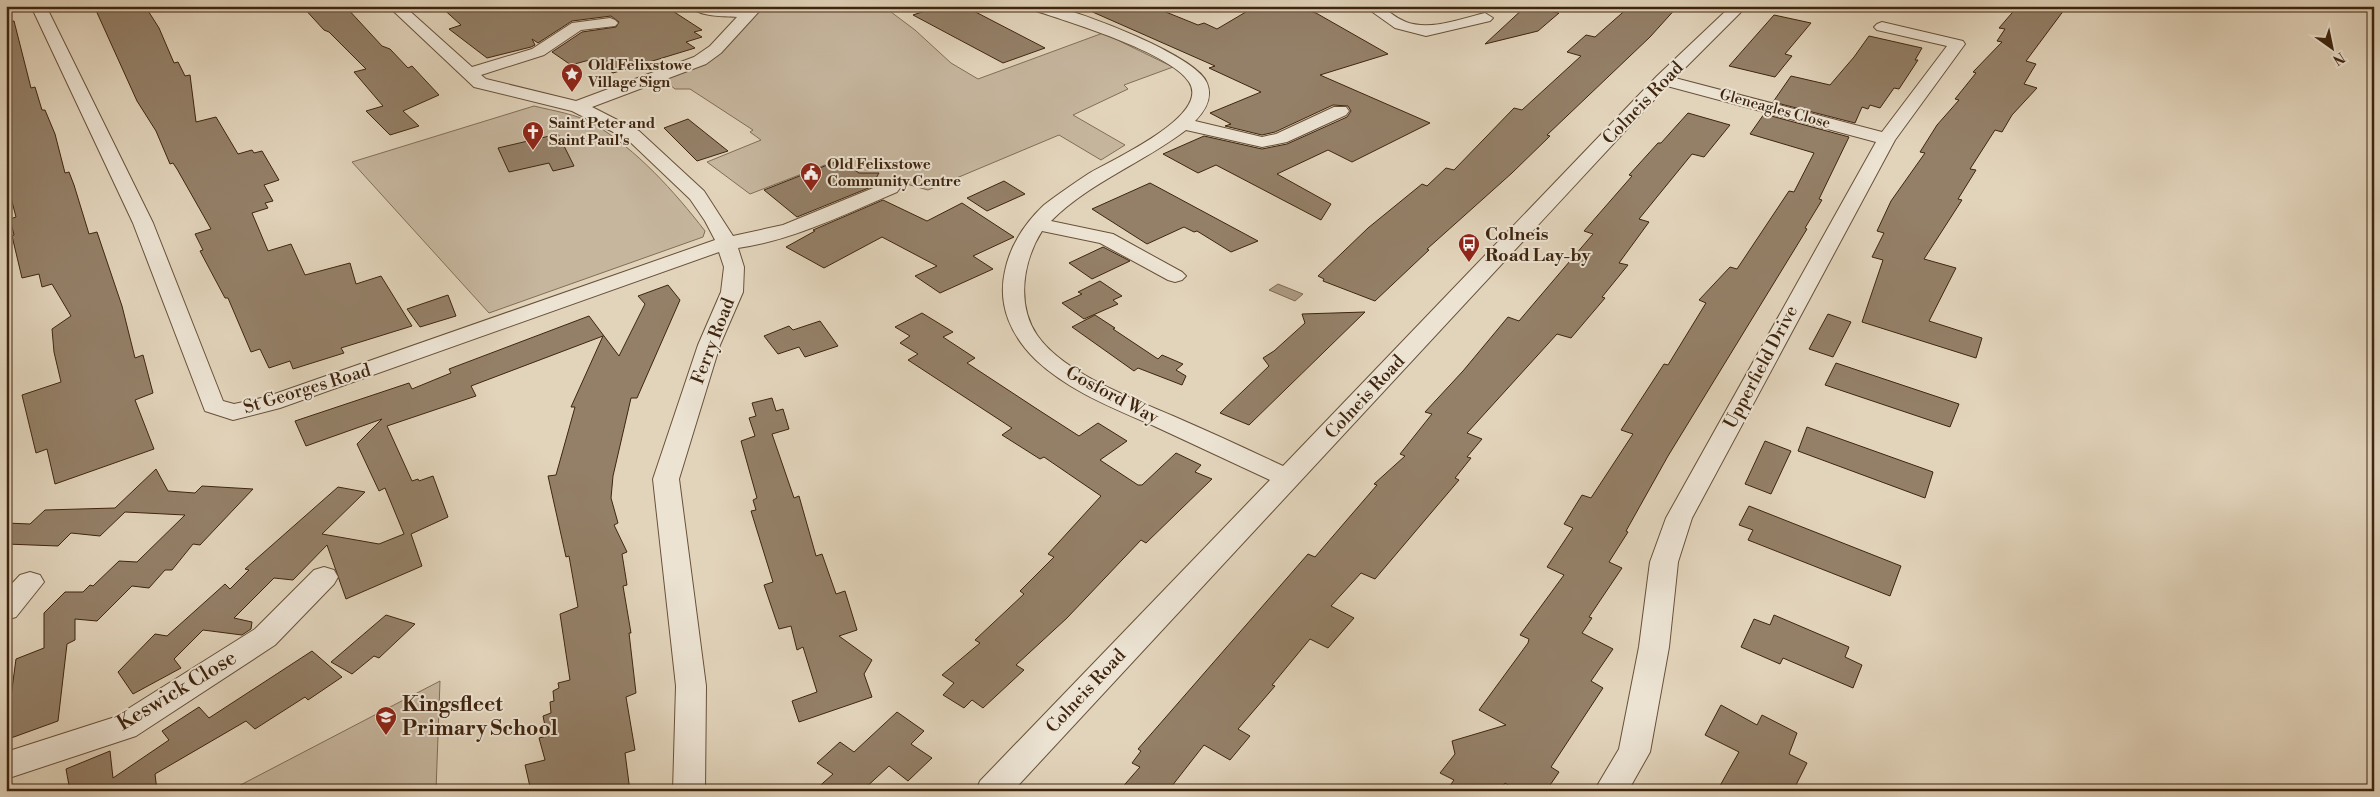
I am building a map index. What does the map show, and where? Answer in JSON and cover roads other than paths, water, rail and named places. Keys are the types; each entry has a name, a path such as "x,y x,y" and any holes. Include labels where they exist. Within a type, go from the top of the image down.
{"street":[{"name":"St Georges Road","path":"38,6 140,216 213,406 233,412 272,404 726,243"},
{"name":"Ferry Road","path":"395,6 480,83 578,107 633,135 697,195 716,221 726,243 734,267 732,292 709,345 666,479 691,686 689,791"},
{"path":"697,6 710,10 753,9"},
{"name":"Gosford Way","path":"1035,6 1112,32 1160,54 1190,72 1200,85 1201,94 1197,106 1183,124 1166,137 1091,181 1062,201 1037,224 1024,243 1018,258 1014,282 1017,313 1031,342 1060,368 1091,388 1288,478"},
{"path":"1371,6 1400,25 1417,30 1436,30 1486,18"},
{"name":"Colneis Road","path":"992,791 1663,80 1740,6"},
{"path":"578,107 621,89 676,71 702,59 716,50 753,9"},
{"path":"468,74 538,52 577,26 610,23"},
{"name":"Upperfield Drive","path":"1610,791 1634,752 1654,647 1664,562 1679,518 1886,139 1961,39 1882,27"},
{"name":"Gleneagles Close","path":"1663,80 1886,139"},
{"path":"1183,124 1262,142 1281,138 1340,111"},
{"path":"726,243 752,240 806,223 890,188"},
{"path":"1037,224 1106,238 1175,276"},
{"name":"Keswick Close","path":"6,766 125,727 266,637 324,577"},
{"path":"6,609 30,582"}],"place":[{"name":"Old Felixstowe Village Sign","path":"572,93"},
{"name":"Saint Peter and Saint Paul's","path":"533,151"},
{"name":"Old Felixstowe Community Centre","path":"811,192"},
{"name":"Colneis Road Lay-by","path":"1469,263"},
{"name":"Kingsfleet Primary School","path":"386,736"}]}
